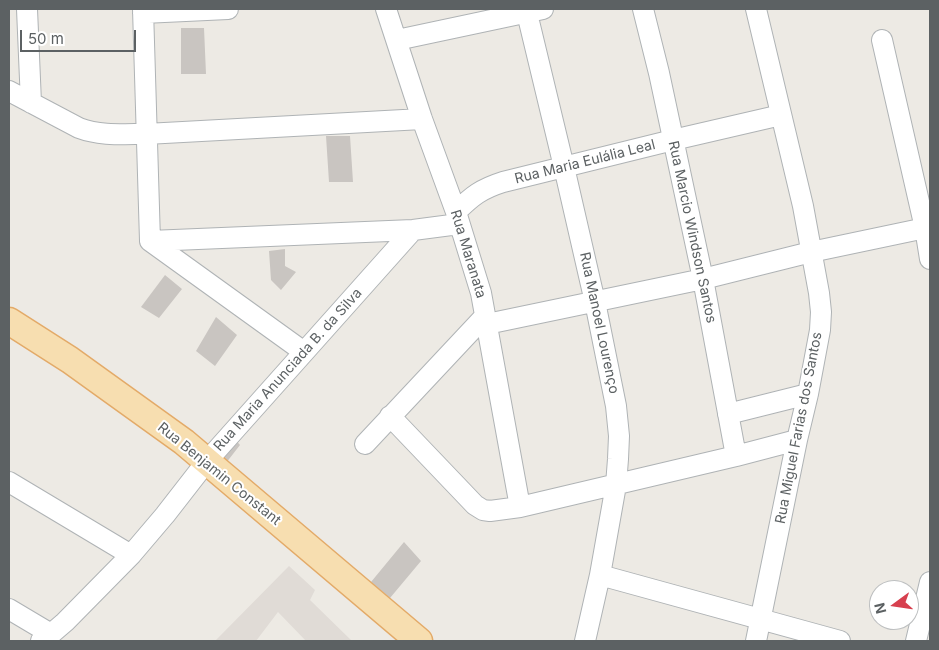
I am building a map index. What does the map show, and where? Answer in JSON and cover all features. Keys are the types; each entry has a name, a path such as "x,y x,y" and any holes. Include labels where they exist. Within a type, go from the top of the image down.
{"main road":[{"name":"Rua Benjamin Constant","path":"9,321 77,366 184,442 419,641"}],"street":[{"path":"27,9 31,104"},
{"path":"150,241 143,11 228,9"},
{"name":"Rua Maranata","path":"386,9 422,119 458,218 481,293 520,507"},
{"name":"Rua Marcio Windson Santos","path":"644,9 703,279 736,456"},
{"name":"Rua Miguel Farias dos Santos","path":"756,9 803,206 821,312 820,330 808,394 756,641"},
{"path":"397,40 532,10"},
{"name":"Rua Manoel Lourenço","path":"532,10 564,166 595,302 616,406 619,436 616,485 600,574 585,641"},
{"path":"882,40 928,228 930,259"},
{"path":"9,92 79,128 90,132 115,134 146,134 422,119"},
{"name":"Rua Maria Eulália Leal","path":"458,218 466,202 486,187 564,166 781,115"},
{"path":"150,241 414,230 458,218"},
{"path":"365,444 390,416 486,320 595,302 703,279 811,252 928,228"},
{"name":"Rua Maria Anunciada B. da Silva","path":"46,638 65,622 130,555 165,515 207,460 414,230"},
{"path":"150,241 304,352"},
{"path":"728,414 808,394"},
{"path":"390,416 475,505 483,510 490,511 520,507 616,485 797,440"},
{"path":"9,482 130,555"},
{"path":"600,574 840,641"},
{"path":"916,641 930,582"},
{"path":"9,609 46,638"}],"shaded area":[{"path":"289,566 315,590 310,600 352,641 306,641 278,612 256,641 215,641"}],"building":[{"path":"181,28 204,28 206,74 181,74"},
{"path":"326,136 350,136 353,182 329,182"},
{"path":"285,249 285,266 296,272 281,290 271,280 269,251"},
{"path":"165,275 182,289 159,318 141,307"},
{"path":"216,317 237,335 215,366 196,351"},
{"path":"233,437 240,445 226,463 217,455"},
{"path":"404,542 421,561 390,598 371,582"}]}
